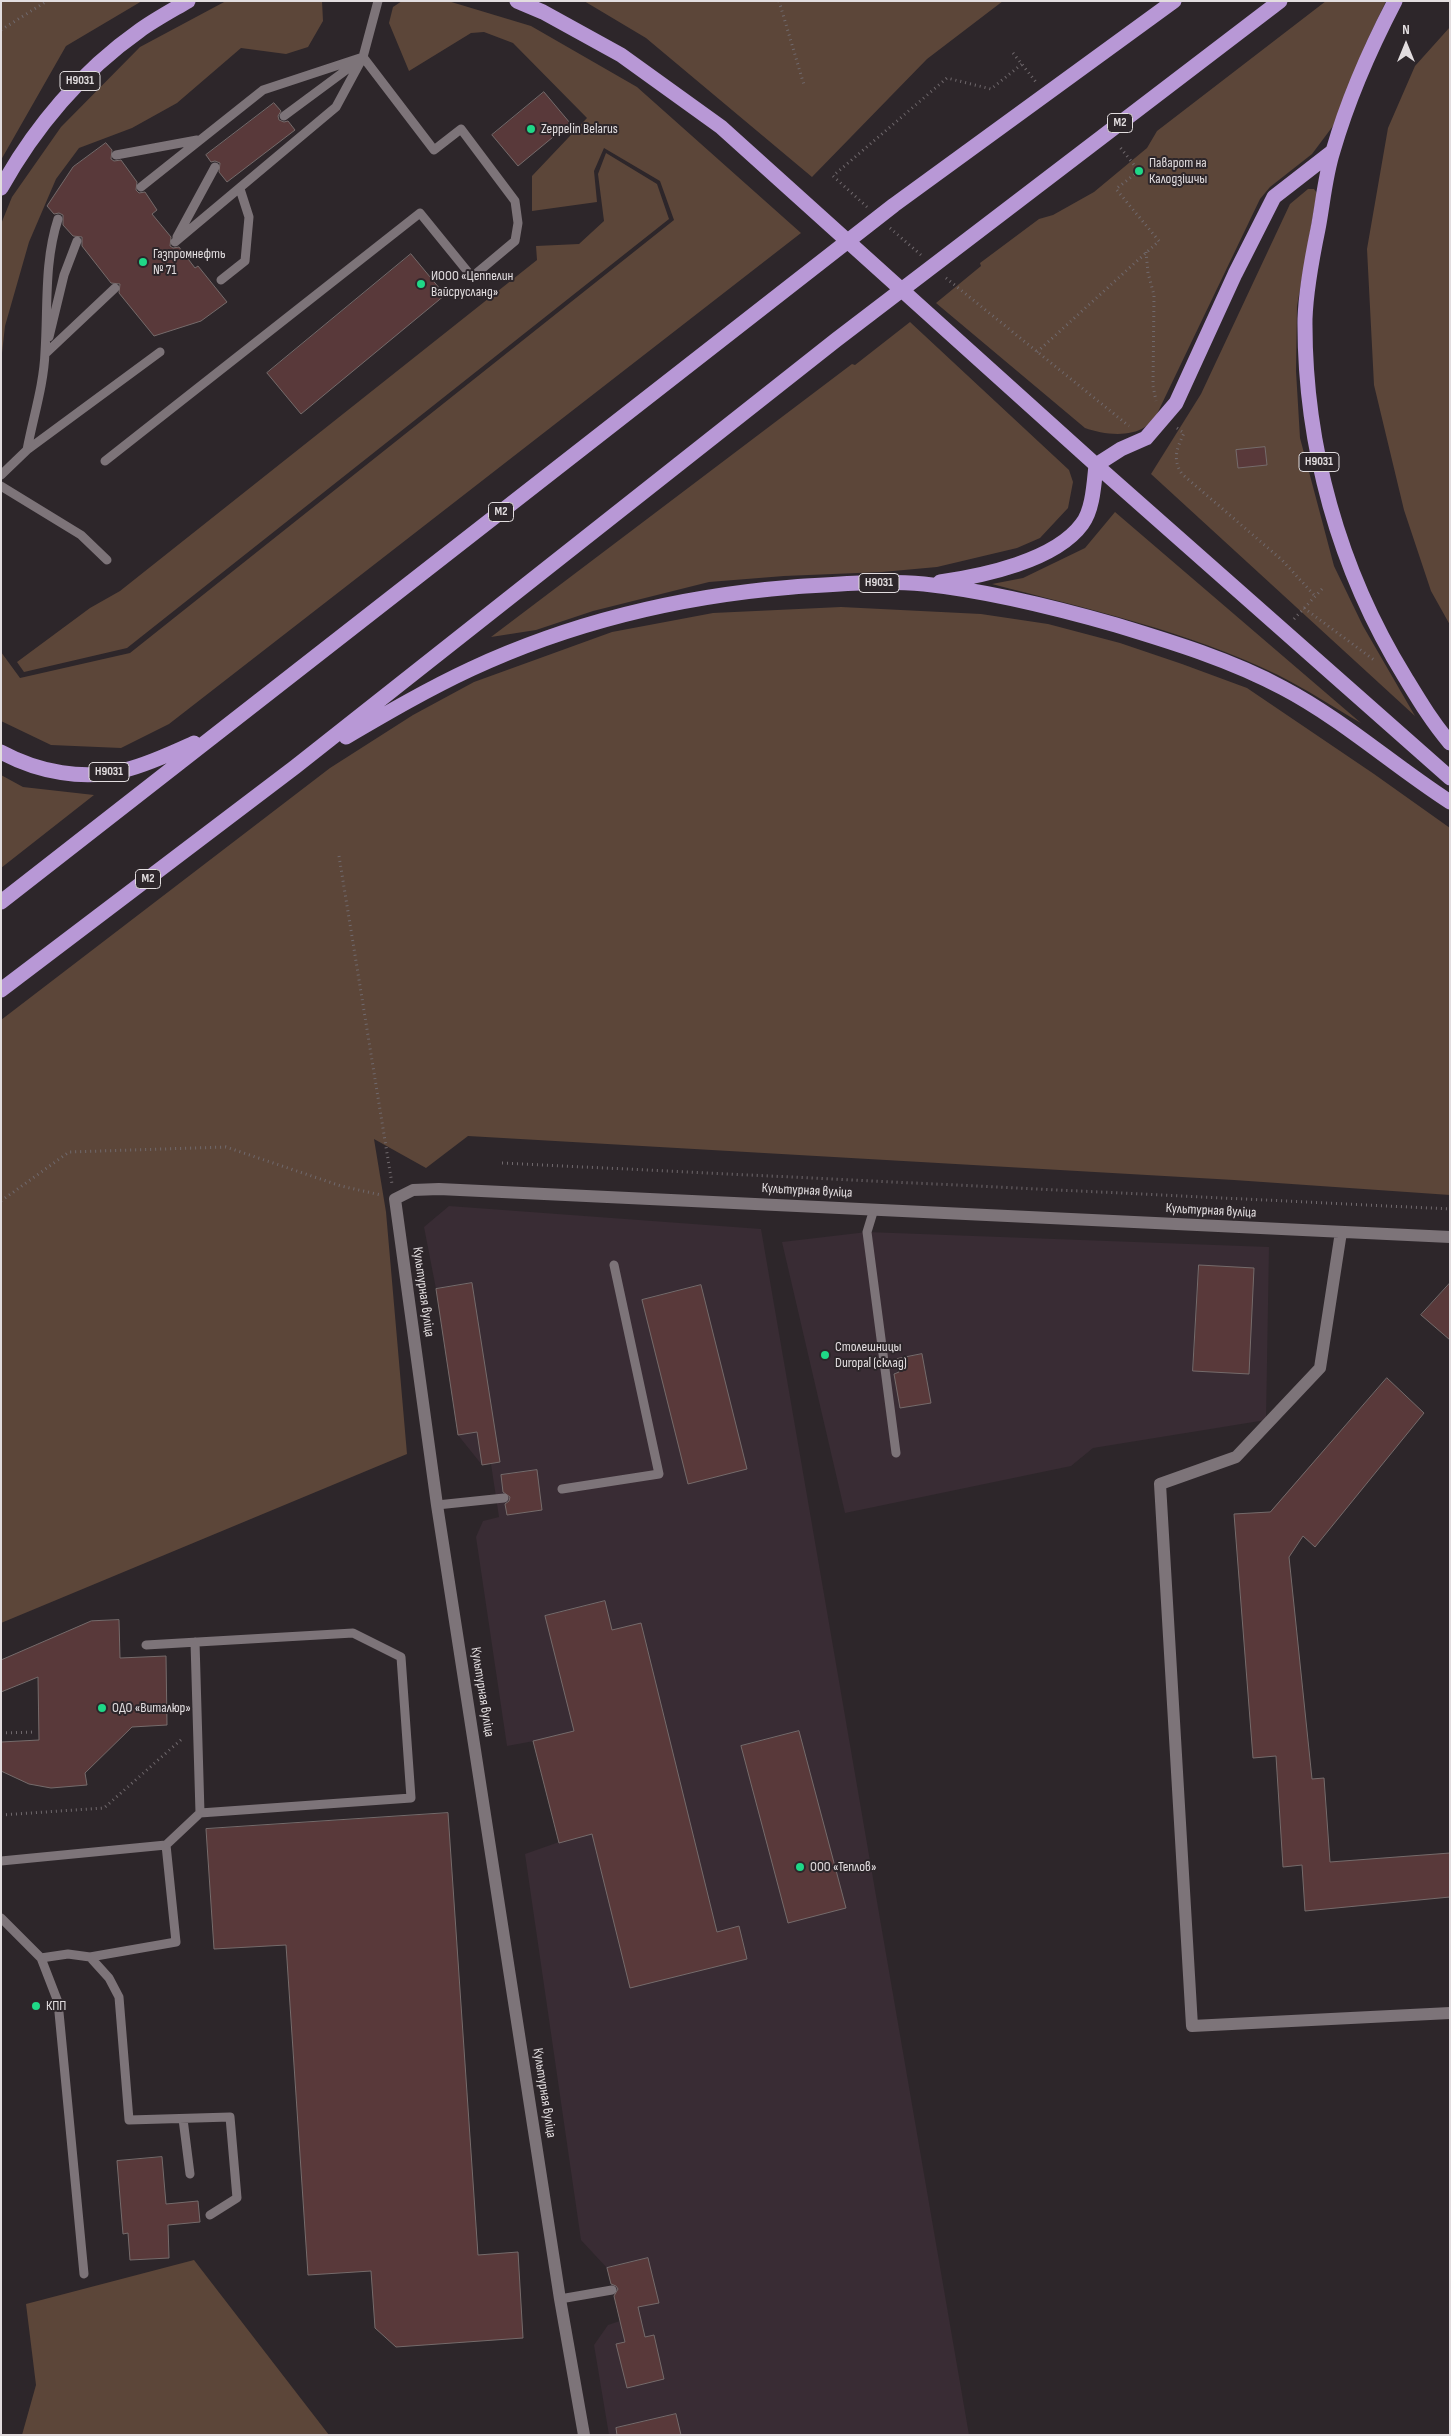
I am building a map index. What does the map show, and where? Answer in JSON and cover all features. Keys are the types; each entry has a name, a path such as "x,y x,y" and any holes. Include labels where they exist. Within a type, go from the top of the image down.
{"highway":[{"name":"Н9031","path":"1,188 40,127 84,76 138,31 188,1"},
{"path":"517,1 544,12 621,55 721,127 1096,465 1450,778"},
{"name":"М2","path":"1,902 894,205 1174,1"},
{"name":"М2","path":"1,990 295,767 959,244 1280,1"},
{"name":"Н9031","path":"1395,1 1370,49 1332,152 1312,255 1305,318 1308,387 1319,460 1333,521 1357,588 1388,650 1434,724 1450,742"},
{"path":"1096,465 1121,449 1146,438 1176,403 1235,274 1274,197 1332,152"},
{"name":"Н9031","path":"923,584 979,576 1026,561 1063,543 1083,524 1094,487 1096,465"},
{"name":"Н9031","path":"295,767 410,699 473,668 597,622 692,600 757,590 873,583 923,584 1062,609 1151,636 1236,667 1284,688 1344,727 1450,802"},
{"name":"Н9031","path":"1,752 25,765 77,776 124,771 214,735"}],"street":[{"name":"Культурная вуліца","path":"584,2435 560,2298 437,1505 395,1198 413,1190 439,1188 1450,1237"},
{"path":"1342,1232 1320,1368 1236,1457 1160,1484 1192,2026 1450,2013"}],"lane":[{"path":"216,167 175,242 336,106 363,57 378,1"},
{"path":"284,116 363,57"},
{"path":"141,187 263,90 363,57"},
{"path":"105,461 420,213 472,277 515,241 518,223 515,201 461,129 434,150 363,57"},
{"path":"116,155 200,140"},
{"path":"221,280 245,261 248,217 240,189"},
{"path":"45,354 47,270 52,238 58,219"},
{"path":"27,450 45,354 64,275 77,241"},
{"path":"45,354 116,288"},
{"path":"1,475 27,450 160,352"},
{"path":"1,486 81,535 107,560"},
{"path":"874,1209 867,1232 896,1453"},
{"path":"562,1489 659,1474 614,1265"},
{"path":"437,1505 504,1498"},
{"path":"1,1861 166,1845 200,1813 411,1798 401,1657 353,1633 146,1645"},
{"path":"195,1642 200,1813"},
{"path":"42,1958 68,1954 90,1958 176,1942 166,1845"},
{"path":"2,1919 42,1958 58,2002 84,2274"},
{"path":"90,1958 109,1978 119,1996 130,2120 230,2117 236,2198 210,2215"},
{"path":"183,2119 190,2174"},
{"path":"560,2298 612,2290"}],"path":[{"path":"1,30 47,1"},
{"path":"778,1 804,85"},
{"path":"1013,54 1046,94"},
{"path":"946,78 991,89 1022,64"},
{"path":"1037,352 1159,241 1116,189 1139,171 1108,132"},
{"path":"1146,252 1148,273 1154,295 1153,386 1158,412 1184,433 1176,449 1176,464 1182,474 1282,560 1316,596"},
{"path":"1283,630 1322,588"},
{"path":"1,1201 70,1152 226,1147 341,1186 395,1198 339,856"},
{"path":"502,1162 1450,1209"},
{"path":"1,1733 36,1732"},
{"path":"1,1815 104,1808 190,1732"}],"shaded area":[{"path":"1,1 142,1 66,46 1,160"},
{"path":"226,1 322,1 323,21 308,47 286,54 241,48 177,103 132,128 79,148 56,179 29,242 5,326 1,362 1,224 12,197 61,127 140,47"},
{"path":"402,1 448,1 531,26 637,87 801,233 169,724 121,748 51,745 1,721 1,652 20,678 130,653 674,220 660,181 604,148 594,171 597,202 532,211 532,176 587,118 513,43 484,32 471,33 409,71 389,23 393,7"},
{"path":"584,1 1003,1 927,59 812,177 646,38"},
{"path":"1326,1 1386,1 1366,43 1336,122 1312,154 1270,187 1260,199 1156,416 1146,426 1131,433 1123,434 1099,432 1085,428 936,303 981,266 980,263 1039,219 1053,215 1094,192 1147,148 1157,131"},
{"path":"1450,27 1450,625 1431,591 1404,510 1374,385 1367,249 1388,128 1415,66"},
{"path":"606,153 657,184 669,219 127,648 24,672 17,662 90,608 120,591 537,260 536,246 579,244 604,221 598,174"},
{"path":"1308,189 1314,189 1317,193 1297,306 1296,371 1300,438 1334,566 1363,626 1415,716 1151,474 1201,394 1290,204"},
{"path":"910,322 1069,470 1073,482 1068,508 1040,538 1017,548 937,567 709,582 593,611 536,630 491,637 852,364 855,365"},
{"path":"1115,512 1361,723 1278,675 1244,659 1137,622 992,584 1023,578 1085,548"},
{"path":"841,607 981,614 1048,624 1120,643 1182,664 1247,688 1450,828 1450,1195 1234,1180 468,1136 426,1168 374,1139 386,1212 407,1454 1,1623 1,1020 330,768 413,715 474,682 612,632 713,613"},
{"path":"1,775 23,787 94,795 1,868"},
{"path":"449,1206 761,1229 969,2435 609,2435 594,2345 608,2325 620,2321 607,2268 581,2240 525,1854 559,1842 534,1741 507,1746 476,1537 483,1521 499,1517 491,1464 482,1465 458,1435 436,1289 424,1227"},
{"path":"867,1232 1269,1247 1266,1420 1093,1448 1071,1466 845,1513 782,1242"},
{"path":"194,2260 329,2435 22,2435 36,2385 26,2304"}],"building":[{"name":"Zeppelin Belarus","path":"544,92 570,123 518,166 492,135"},
{"path":"274,103 281,111 278,116 279,120 288,121 295,130 227,182 219,172 220,163 211,162 206,155"},
{"path":"106,143 112,150 111,159 114,161 121,160 137,182 136,190 139,193 145,192 157,210 152,214 171,237 170,246 173,248 179,247 195,268 198,266 227,302 201,321 154,336 119,293 120,284 111,283 82,246 82,237 73,236 63,225 63,215 59,213 54,214 47,206 73,167"},
{"path":"411,254 445,295 301,414 267,373"},
{"path":"1265,447 1267,465 1238,468 1236,450"},
{"path":"1199,1265 1254,1268 1249,1374 1193,1371"},
{"path":"472,1283 500,1462 482,1465 477,1432 458,1435 436,1289"},
{"path":"1450,1283 1450,1340 1421,1315"},
{"path":"701,1285 747,1469 688,1484 642,1300"},
{"path":"922,1354 931,1403 900,1408 894,1374 899,1372 897,1359"},
{"path":"1387,1378 1424,1413 1315,1547 1303,1536 1289,1557 1312,1779 1324,1778 1330,1862 1450,1853 1450,1897 1305,1911 1302,1865 1283,1867 1276,1756 1253,1758 1234,1514 1270,1512"},
{"path":"537,1470 542,1510 507,1515 505,1504 509,1501 510,1497 503,1492 501,1475"},
{"path":"605,1601 612,1630 641,1623 717,1932 739,1926 747,1959 630,1988 592,1834 559,1843 533,1741 574,1731 545,1616"},
{"name":"ОДО «Виталюр»","path":"119,1620 120,1658 166,1656 167,1725 132,1727 85,1773 87,1785 51,1788 29,1784 1,1771 1,1742 39,1740 38,1677 1,1692 1,1660 91,1621"},
{"path":"799,1731 846,1908 788,1923 741,1746"},
{"path":"448,1813 478,2255 518,2252 523,2338 396,2347 375,2328 371,2271 308,2275 286,1945 214,1949 206,1829"},
{"path":"162,2157 166,2204 198,2201 200,2222 168,2225 169,2258 130,2260 128,2233 123,2234 117,2161"},
{"path":"648,2258 659,2303 638,2307 645,2337 654,2335 664,2379 627,2388 616,2344 625,2342 614,2296 618,2289 611,2284 607,2268"},
{"path":"676,2414 681,2435 617,2435 616,2428"}],"place":[{"name":"Zeppelin Belarus","path":"531,129"},
{"name":"Паварот на Калодзішчы","path":"1139,171"},
{"name":"Газпромнефть № 71","path":"143,262"},
{"name":"ИООО «Цеппелин Вайсрусланд»","path":"421,284"},
{"name":"Столешницы Duropal (склад)","path":"825,1355"},
{"name":"ОДО «Виталюр»","path":"102,1708"},
{"name":"ООО «Теплов»","path":"800,1867"},
{"name":"КПП","path":"36,2006"}]}
